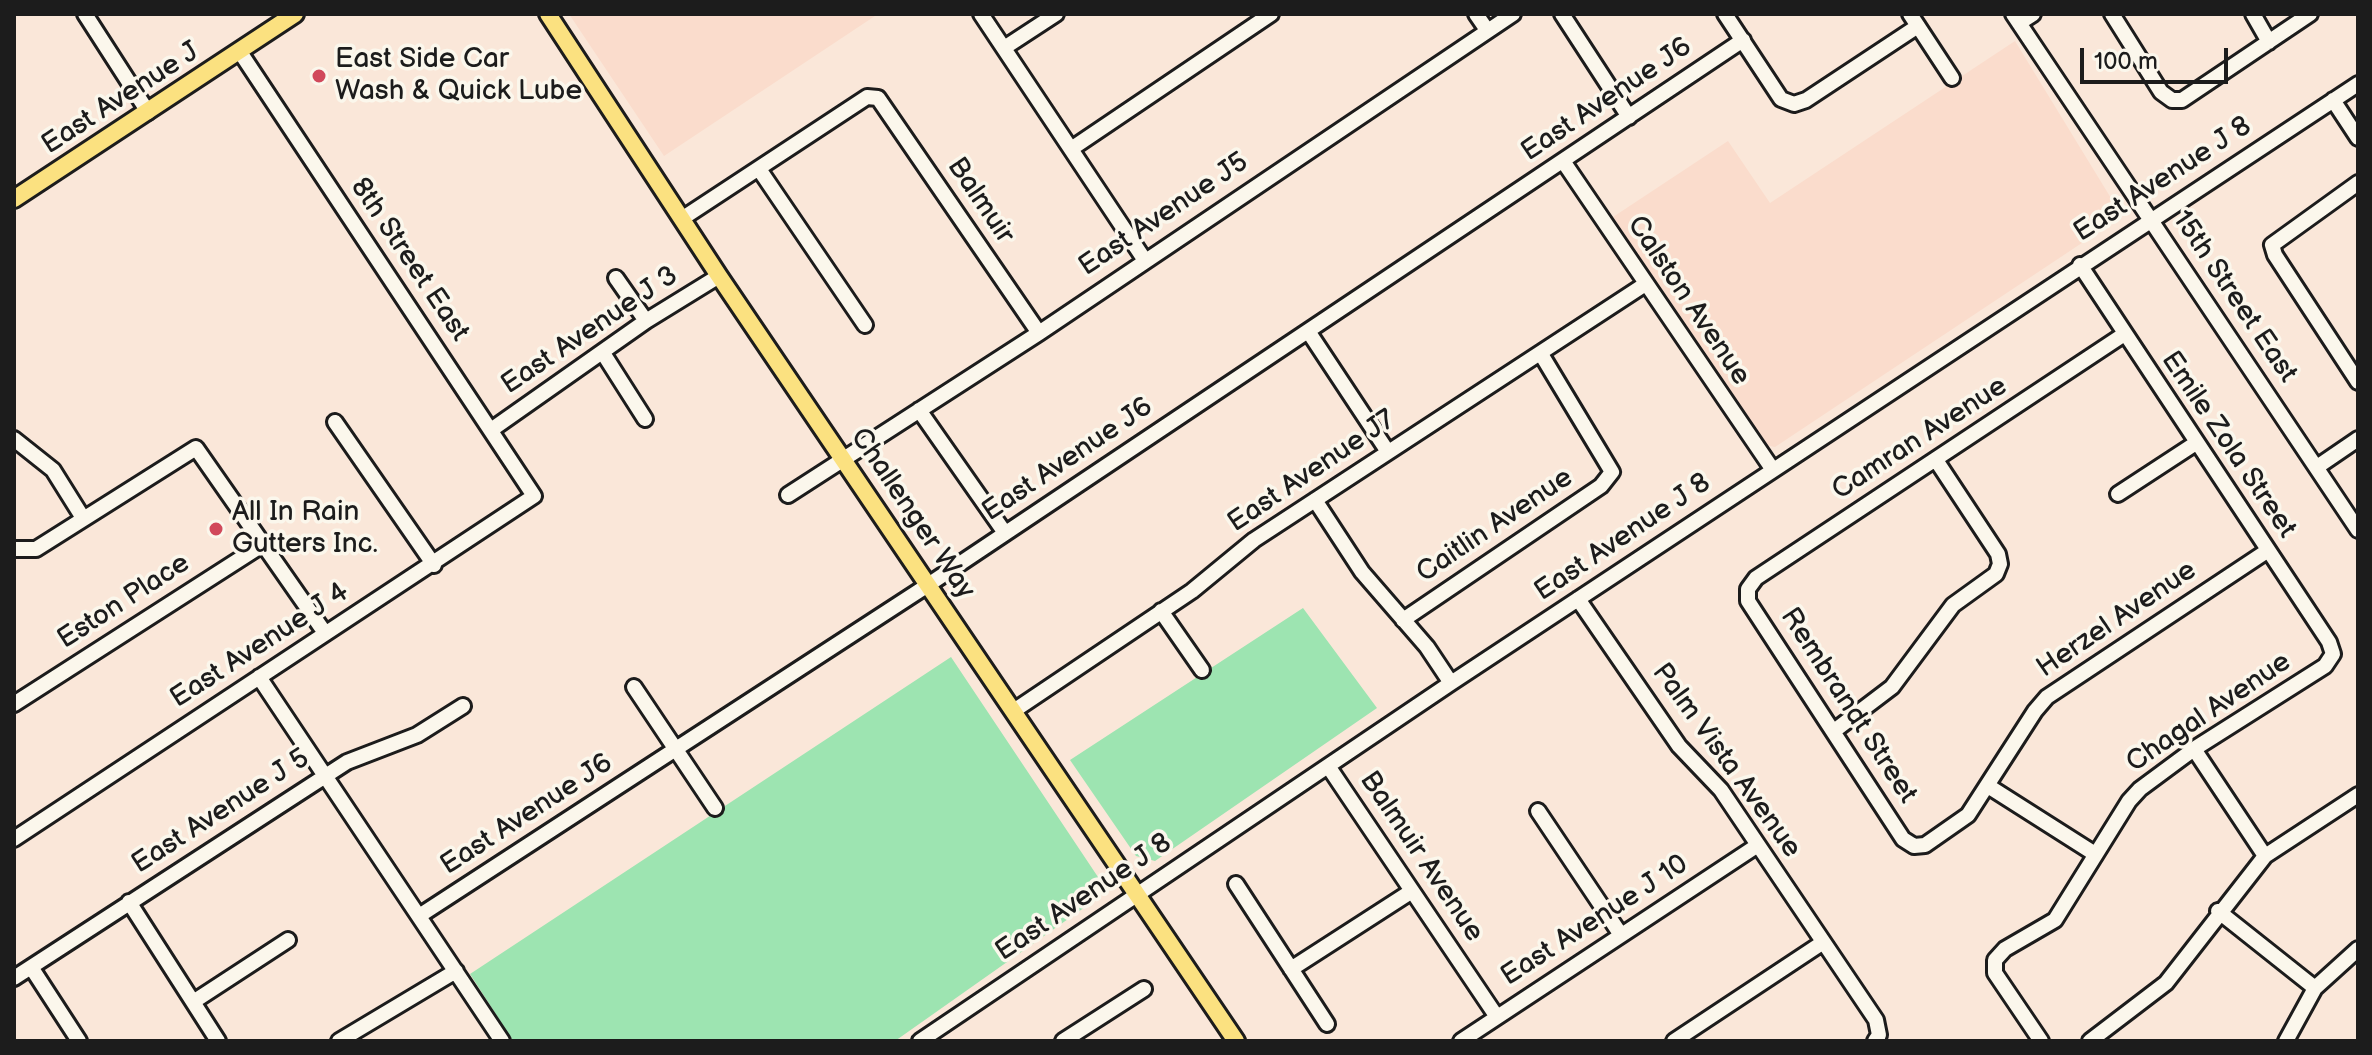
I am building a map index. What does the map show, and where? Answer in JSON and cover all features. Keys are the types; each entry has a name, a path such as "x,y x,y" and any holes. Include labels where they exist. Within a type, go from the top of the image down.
{"main road":[{"name":"East Avenue J","path":"14,199 295,14"},
{"name":"Challenger Way","path":"548,14 719,276 1236,1041"}],"street":[{"path":"85,14 148,112"},
{"path":"981,14 1144,259"},
{"path":"1004,48 1056,14"},
{"path":"1071,149 1271,14"},
{"path":"1476,14 1487,30"},
{"name":"East Avenue J5","path":"843,459 1039,333 1144,259 1513,14"},
{"path":"1562,14 1629,117"},
{"path":"1725,14 1781,99 1794,104 1806,100 1914,20 1952,78"},
{"path":"2016,18 2033,14"},
{"path":"2112,14 2161,92 2172,100 2182,100 2310,14"},
{"path":"2253,14 2269,42"},
{"name":"15th Street East","path":"2016,18 2358,530"},
{"name":"East Avenue J6","path":"419,916 928,585 1743,40"},
{"name":"8th Street East","path":"240,52 534,496"},
{"name":"East Avenue J 8","path":"920,1041 1451,683 2358,84"},
{"name":"Balmuir","path":"759,169 867,97 878,98 1039,333"},
{"path":"2333,100 2358,138"},
{"name":"Calston Avenue","path":"1563,161 1644,285 1773,470"},
{"path":"683,218 759,169 865,325"},
{"path":"2358,183 2272,245 2275,255 2358,382"},
{"name":"Emile Zola Street","path":"2080,265 2123,335 2329,642 2333,654"},
{"name":"East Avenue J 3","path":"491,430 646,321 719,276"},
{"path":"616,278 646,321"},
{"name":"East Avenue J7","path":"1015,710 1161,611 1254,540 1644,285"},
{"path":"1308,331 1388,452"},
{"name":"Camran Avenue","path":"1748,589 1756,578 2123,335"},
{"path":"603,353 645,419"},
{"name":"Caitlin Avenue","path":"1403,620 1601,486 1612,472 1541,354"},
{"path":"919,410 1005,533"},
{"path":"335,422 434,565"},
{"path":"14,439 53,470 83,518"},
{"path":"2317,467 2358,439"},
{"path":"2118,494 2196,443"},
{"path":"14,549 36,549 196,448 325,633"},
{"path":"788,495 843,459"},
{"path":"1834,731 1892,687 1953,605 1996,574 2000,564 1998,554 1936,460"},
{"name":"East Avenue J 4","path":"14,839 325,633 434,565 534,496"},
{"path":"1315,500 1362,572 1451,683"},
{"name":"Eston Place","path":"14,704 262,545"},
{"name":"Herzel Avenue","path":"1914,846 1925,845 1968,815 2047,697 2267,551"},
{"name":"Rembrandt Street","path":"1748,589 1748,601 1903,839 1914,846"},
{"name":"Palm Vista Avenue","path":"1578,599 1679,746 1721,790 1876,1020 1877,1038"},
{"path":"1161,611 1202,670"},
{"name":"Chagal Avenue","path":"2041,1041 1995,973 1995,960 2005,949 2055,920 2129,801 2194,749 2325,666 2333,654"},
{"path":"259,677 502,1041"},
{"path":"634,687 715,808"},
{"name":"East Avenue J 5","path":"14,978 357,756 417,735 463,706"},
{"path":"2194,749 2265,856"},
{"name":"Balmuir Avenue","path":"1328,766 1497,1017"},
{"path":"1988,786 2095,854"},
{"path":"2090,1041 2166,983 2218,911 2265,856 2358,795"},
{"path":"1538,811 1621,935"},
{"name":"East Avenue J 10","path":"1461,1041 1758,845"},
{"path":"1236,884 1327,1024"},
{"path":"1291,969 1412,891"},
{"path":"129,902 218,1041"},
{"path":"2218,911 2315,988"},
{"path":"193,1002 288,940"},
{"path":"1674,1041 1822,943"},
{"path":"2286,1041 2315,988 2358,949"},
{"path":"31,967 79,1041"},
{"path":"339,1041 356,1036 456,971"},
{"path":"1063,1041 1144,989"}],"shaded area":[{"path":"569,14 878,14 664,156"},
{"path":"2015,41 2117,208 2115,221 1775,447 1766,445 1613,217 1728,141 1770,203"}],"green space":[{"path":"1303,608 1377,708 1155,861 1136,856 1070,760"},
{"path":"951,657 1100,880 1095,900 895,1041 513,1041 470,974"}],"place":[{"name":"East Side Car Wash & Quick Lube","path":"319,76"},
{"name":"All In Rain Gutters Inc.","path":"216,529"}]}
